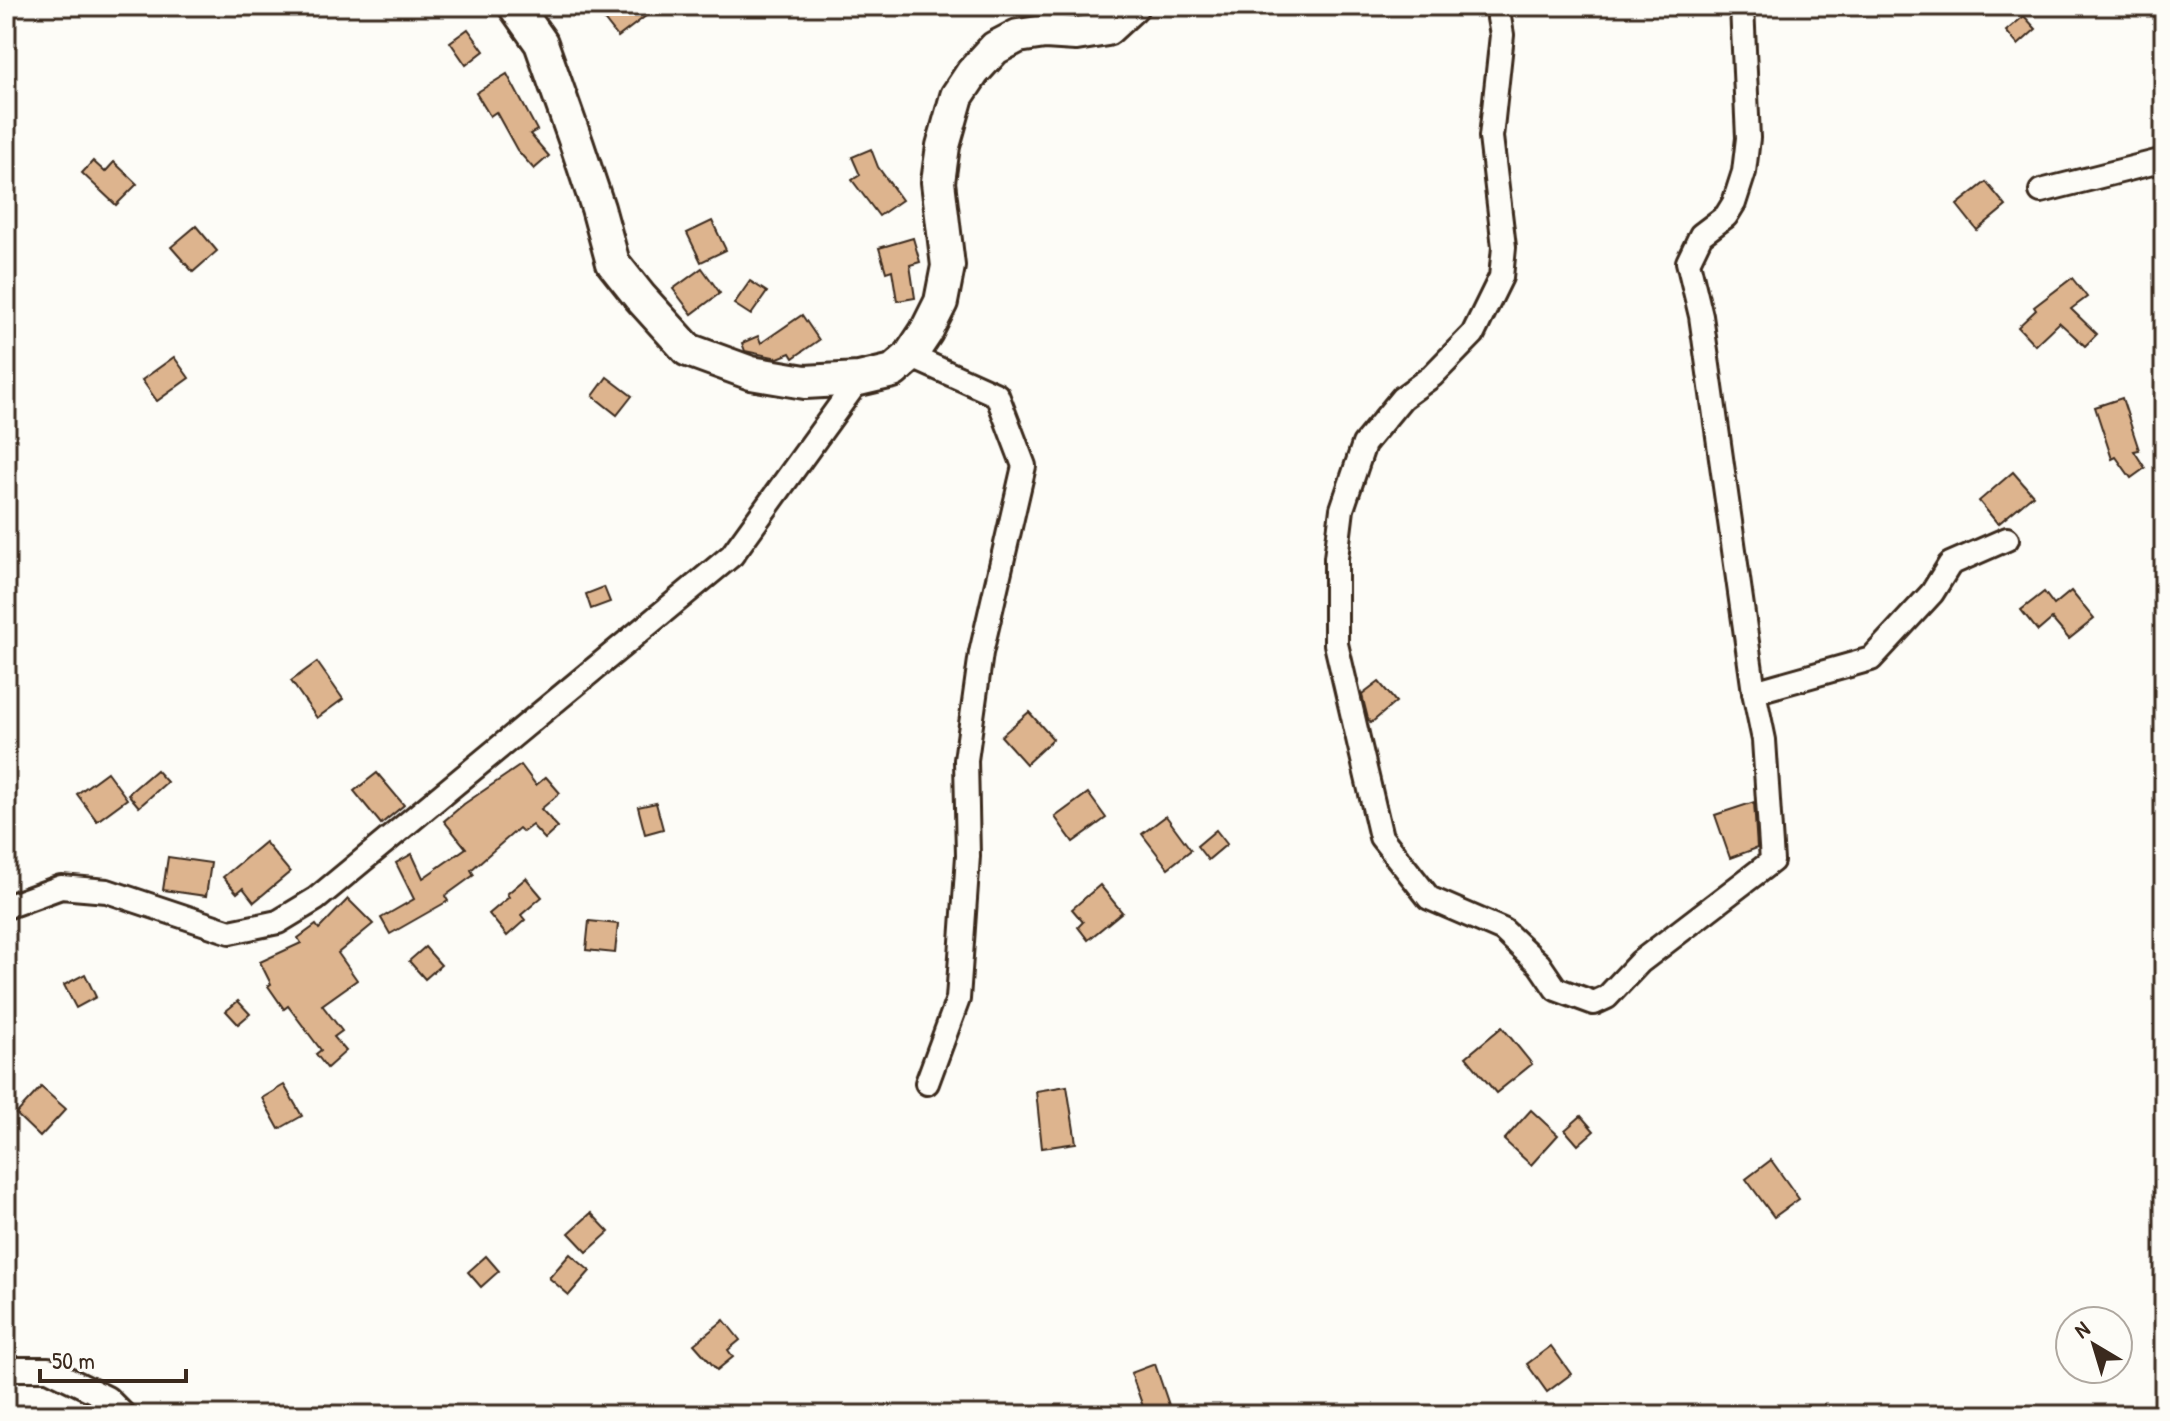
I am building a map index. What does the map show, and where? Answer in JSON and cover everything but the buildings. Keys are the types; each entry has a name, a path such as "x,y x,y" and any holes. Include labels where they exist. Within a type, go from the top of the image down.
{"main road":[{"path":"515,6 541,43 594,195 613,263 688,350 751,373 805,382 859,379 893,371 910,356 926,332 941,302 948,266 938,182 943,146 957,96 973,72 995,48 1018,36 1045,32 1076,34 1107,29 1132,6"}],"street":[{"path":"1501,6 1499,18 1502,35 1491,137 1504,247 1501,277 1473,334 1432,376 1402,398 1364,444 1342,509 1336,558 1336,644 1381,837 1429,898 1503,930 1539,964 1556,989 1594,1003 1607,997 1640,962 1772,861 1764,740 1754,692 1701,316 1688,262 1701,235 1726,216 1734,203 1744,172 1748,138 1742,6"},
{"path":"2041,191 2164,160"},
{"path":"910,356 997,395 1024,466 981,653 966,760 968,856 958,999 927,1083"},
{"path":"6,907 61,887 107,891 230,932 278,922 316,899 732,555 859,379"},
{"path":"1754,692 1871,659 1932,593 1950,564 2007,539"},
{"path":"6,1369 48,1369 107,1398 124,1415"}]}
